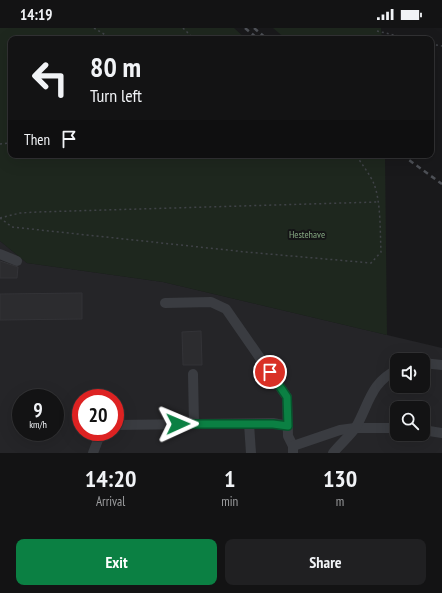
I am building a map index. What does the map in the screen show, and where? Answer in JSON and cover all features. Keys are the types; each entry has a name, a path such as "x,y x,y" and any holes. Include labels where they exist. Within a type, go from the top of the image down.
{"lane":[{"path":"0,254 17,261"},
{"path":"165,303 211,302 226,309 287,397 288,431 291,451 340,430 355,428 390,428"},
{"path":"430,364 442,365"},
{"path":"193,374 194,424"},
{"path":"334,453 338,446 355,428 373,390 390,375"},
{"path":"249,424 251,453"},
{"path":"124,425 273,424 288,431"},
{"path":"430,431 442,433"},
{"path":"93,453 98,441"}],"path":[{"path":"94,28 107,36"},
{"path":"183,28 191,36"},
{"path":"377,31 398,36"},
{"path":"0,218 12,227 246,252 371,263 381,252 378,202 374,183 358,158"},
{"path":"0,218 20,213 37,212 378,202"}],"shaded area":[{"path":"0,241 27,263 163,282 442,348 442,453 0,453"}],"green space":[{"name":"Hestehave","path":"0,28 234,28 243,36 8,36 8,158 385,158 387,335 163,282 27,263 0,241"},
{"path":"273,28 381,28 382,36 282,36"}],"building":[{"path":"0,261 18,267 17,278 0,278"},
{"path":"82,293 82,319 0,320 0,294"},
{"path":"201,331 202,365 183,365 182,332"}],"railway":[{"path":"245,28 255,36"},
{"path":"254,28 263,36"},
{"path":"406,158 442,184"}],"route":[{"path":"178,424 273,424 288,426 287,397 270,372"}]}
